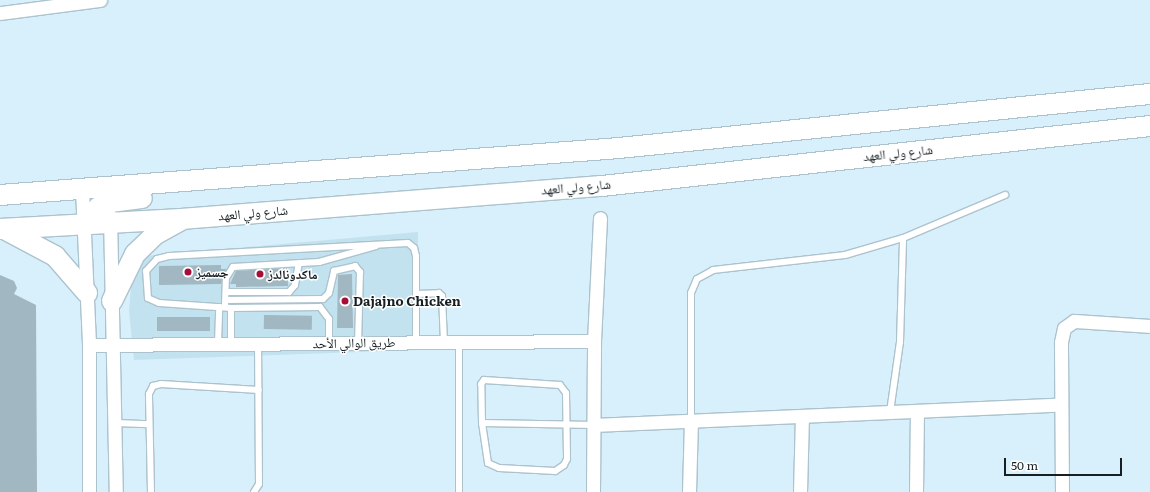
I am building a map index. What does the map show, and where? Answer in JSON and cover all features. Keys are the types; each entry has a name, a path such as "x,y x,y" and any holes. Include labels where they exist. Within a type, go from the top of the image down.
{"main road":[{"path":"0,195 82,189 110,194 331,181 379,168 619,148 1145,90"},
{"name":"شارع ولي العهد","path":"1,229 84,223 181,219 602,186 1150,126"},
{"path":"84,223 90,214 110,194"},
{"path":"112,301 136,254 156,234 181,219"},
{"path":"1,229 55,256 87,293"}],"street":[{"path":"0,12 100,0"},
{"path":"82,189 89,345 89,492"},
{"path":"110,194 116,423 116,492"},
{"path":"593,492 594,341 600,218"},
{"path":"1062,492 1061,405 1064,328 1074,321 1150,326"},
{"name":"طريق الوالي الأحد","path":"89,345 594,341"},
{"path":"594,425 1061,405"},
{"path":"916,492 917,411"},
{"path":"800,492 802,416"},
{"path":"688,492 691,421"},
{"path":"116,475 126,492"}],"lane":[{"path":"691,421 691,293 697,279 713,270 845,255 903,238 1005,195"},
{"path":"890,412 900,342 903,238"},
{"path":"224,343 226,278 233,267 327,261 385,243"},
{"path":"329,343 329,319 320,307 225,308 173,305 148,298 146,271 157,259 169,256 385,243 408,243 414,248 416,342"},
{"path":"226,292 289,292 295,285 298,263"},
{"path":"226,300 323,299 329,293 334,271 355,266 360,272 358,343"},
{"path":"416,294 439,292 442,296 444,342"},
{"path":"224,343 225,308"},
{"path":"459,342 459,492"},
{"path":"254,492 258,484 258,344"},
{"path":"488,380 560,384 566,394 567,426 567,459 554,471 499,468 488,463 482,423 481,384 488,380"},
{"path":"150,492 149,394 157,384 259,390"},
{"path":"116,423 149,424"},
{"path":"482,423 567,426 594,425"}],"shaded area":[{"path":"418,232 417,350 134,360 129,311 131,286 145,256"}],"building":[{"path":"221,265 221,269 227,269 221,284 159,285 159,266"},
{"path":"287,268 288,286 236,287 236,284 230,284 236,271"},
{"name":"Dajajno Chicken","path":"352,274 353,328 337,328 338,275"},
{"path":"0,275 14,281 17,288 14,294 36,305 37,492 0,492"},
{"path":"264,315 312,316 312,330 264,329"},
{"path":"157,317 210,317 210,331 157,331"}],"place":[{"name":"جسميز","path":"188,272"},
{"name":"ماكدونالدز","path":"260,274"},
{"name":"Dajajno Chicken","path":"345,301"}]}
